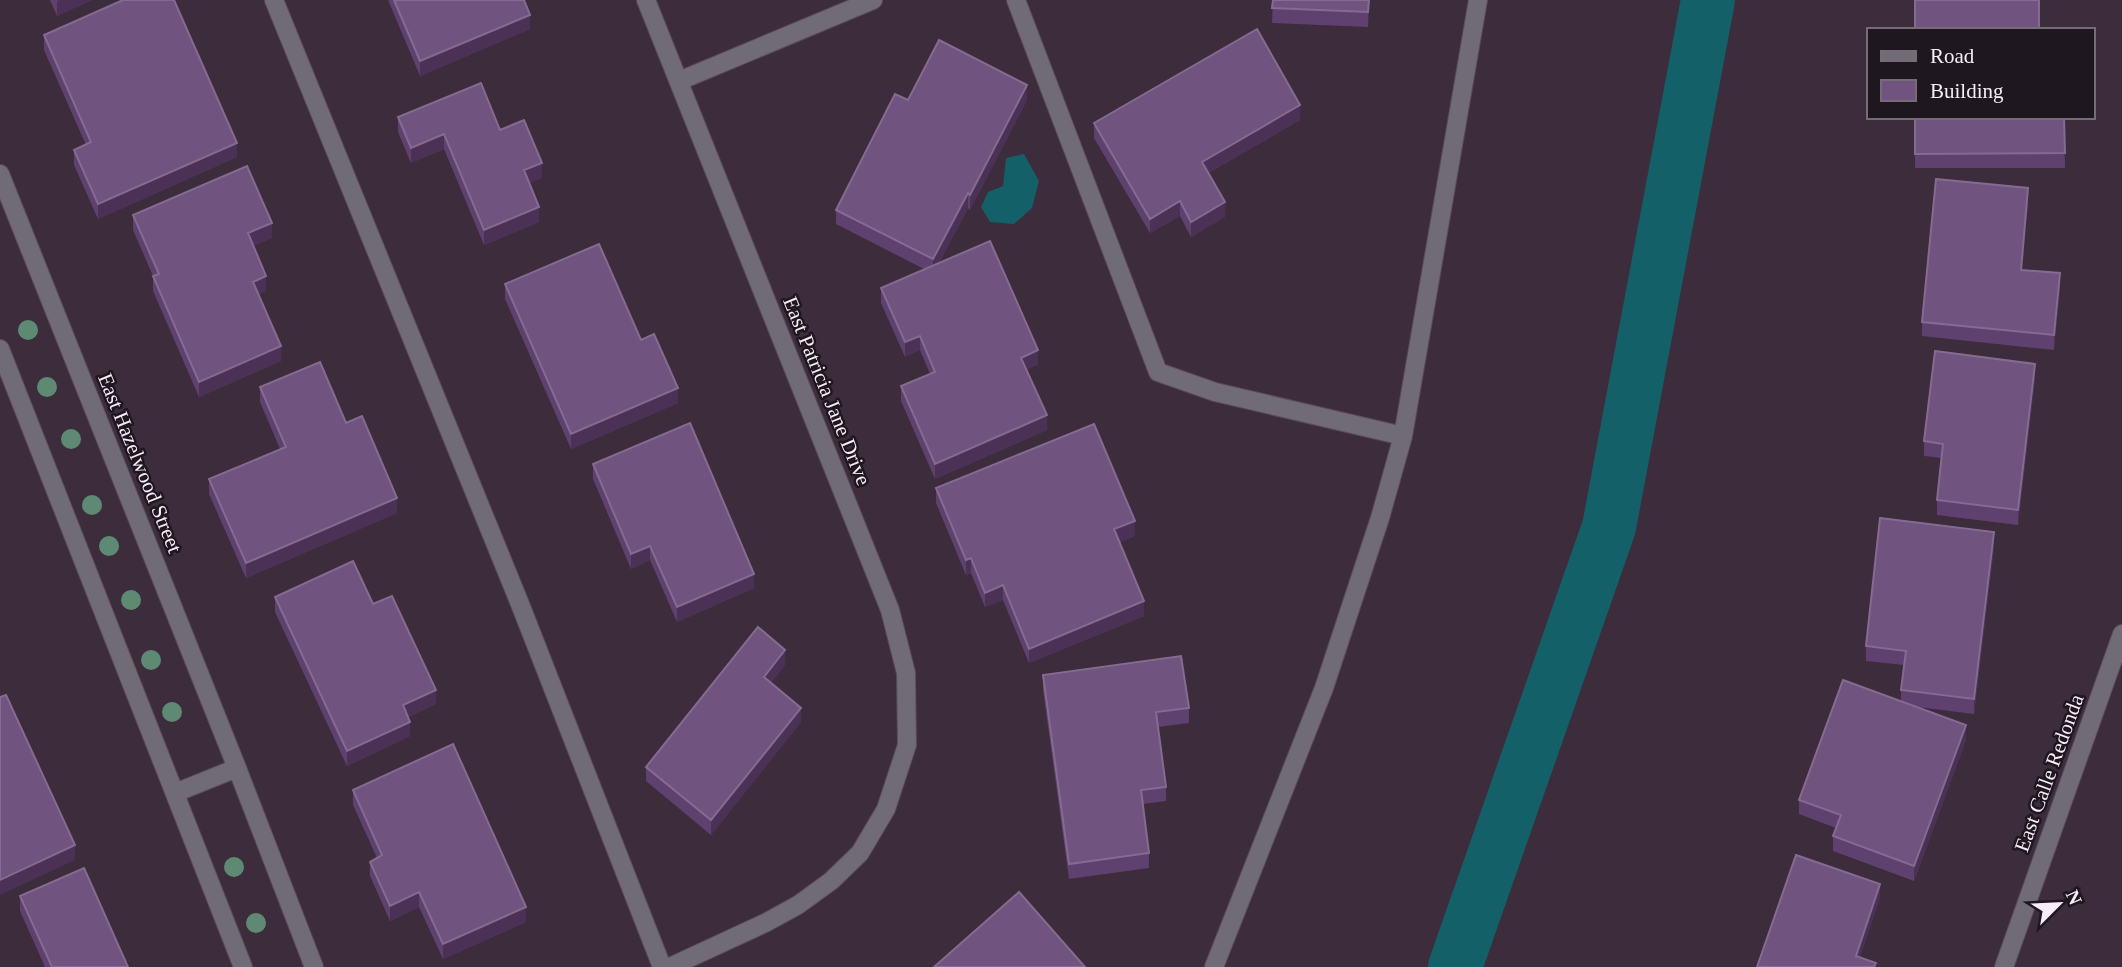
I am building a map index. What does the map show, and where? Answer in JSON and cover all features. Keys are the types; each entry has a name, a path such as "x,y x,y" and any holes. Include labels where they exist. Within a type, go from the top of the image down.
{"street":[{"path":"274,0 520,604 662,967"},
{"name":"East Patricia Jane Drive","path":"646,0 890,610 906,673 907,745 886,809 860,853 831,881 809,897 765,923 670,967"},
{"path":"679,81 873,0"},
{"path":"1016,0 1158,372 1215,392 1403,436"},
{"path":"1214,967 1324,688 1380,518 1403,436 1478,0"},
{"name":"East Hazelwood Street","path":"0,174 314,967"},
{"path":"0,349 243,967"},
{"name":"East Calle Redonda","path":"2004,967 2122,634"},
{"path":"175,793 237,768"}],"water":[{"path":"1024,154 1039,181 1032,208 1014,224 990,222 981,207 988,192 1003,186 1006,158"}],"building":[{"path":"123,0 174,0 237,143 98,204 74,150 91,142 44,35"},
{"path":"394,0 524,0 530,15 420,61"},
{"path":"1273,0 1369,0 1368,12 1272,8"},
{"path":"1915,0 2039,0 2039,28 1915,28"},
{"path":"1257,29 1300,105 1202,162 1225,202 1191,222 1180,201 1150,219 1094,123"},
{"path":"939,40 1027,85 970,195 968,193 933,259 836,210 895,94 908,100"},
{"path":"481,83 500,130 524,120 542,163 524,170 539,207 484,230 444,134 411,148 398,117"},
{"path":"1915,119 2064,119 2065,153 1915,154"},
{"path":"247,166 272,223 248,233 266,276 253,282 281,346 199,382 153,276 159,274 133,215"},
{"path":"1936,179 2028,188 2021,270 2060,273 2054,335 1922,322"},
{"path":"990,241 1038,350 1021,358 1047,415 935,464 901,386 935,372 920,336 905,342 881,288"},
{"path":"599,244 641,340 654,334 678,388 571,434 505,284"},
{"path":"1935,351 2035,364 2018,510 1937,500 1943,444 1924,441"},
{"path":"320,362 346,423 362,416 397,498 246,563 209,479 286,447 260,387"},
{"path":"690,423 754,574 677,607 650,546 631,554 593,464"},
{"path":"1094,424 1135,521 1114,529 1144,601 1029,649 1003,585 985,593 971,558 966,560 936,488"},
{"path":"1880,518 1994,532 1974,699 1901,690 1906,651 1866,646"},
{"path":"353,561 373,604 392,596 436,690 403,705 410,722 347,751 275,597"},
{"path":"758,627 785,650 764,677 801,708 711,820 646,767"},
{"path":"1181,656 1189,708 1156,712 1166,787 1141,790 1149,853 1069,864 1043,675"},
{"path":"1843,680 1966,725 1914,866 1833,836 1841,815 1799,800"},
{"path":"6,695 75,845 0,880 0,697"},
{"path":"453,744 526,907 443,944 419,892 390,906 370,862 382,855 353,790"},
{"path":"1796,855 1880,884 1856,956 1876,963 1874,967 1757,967"},
{"path":"84,868 128,967 52,967 20,896"},
{"path":"1019,892 1085,967 934,967"}],"waterway":[{"path":"1455,967 1609,527 1708,0"}]}
